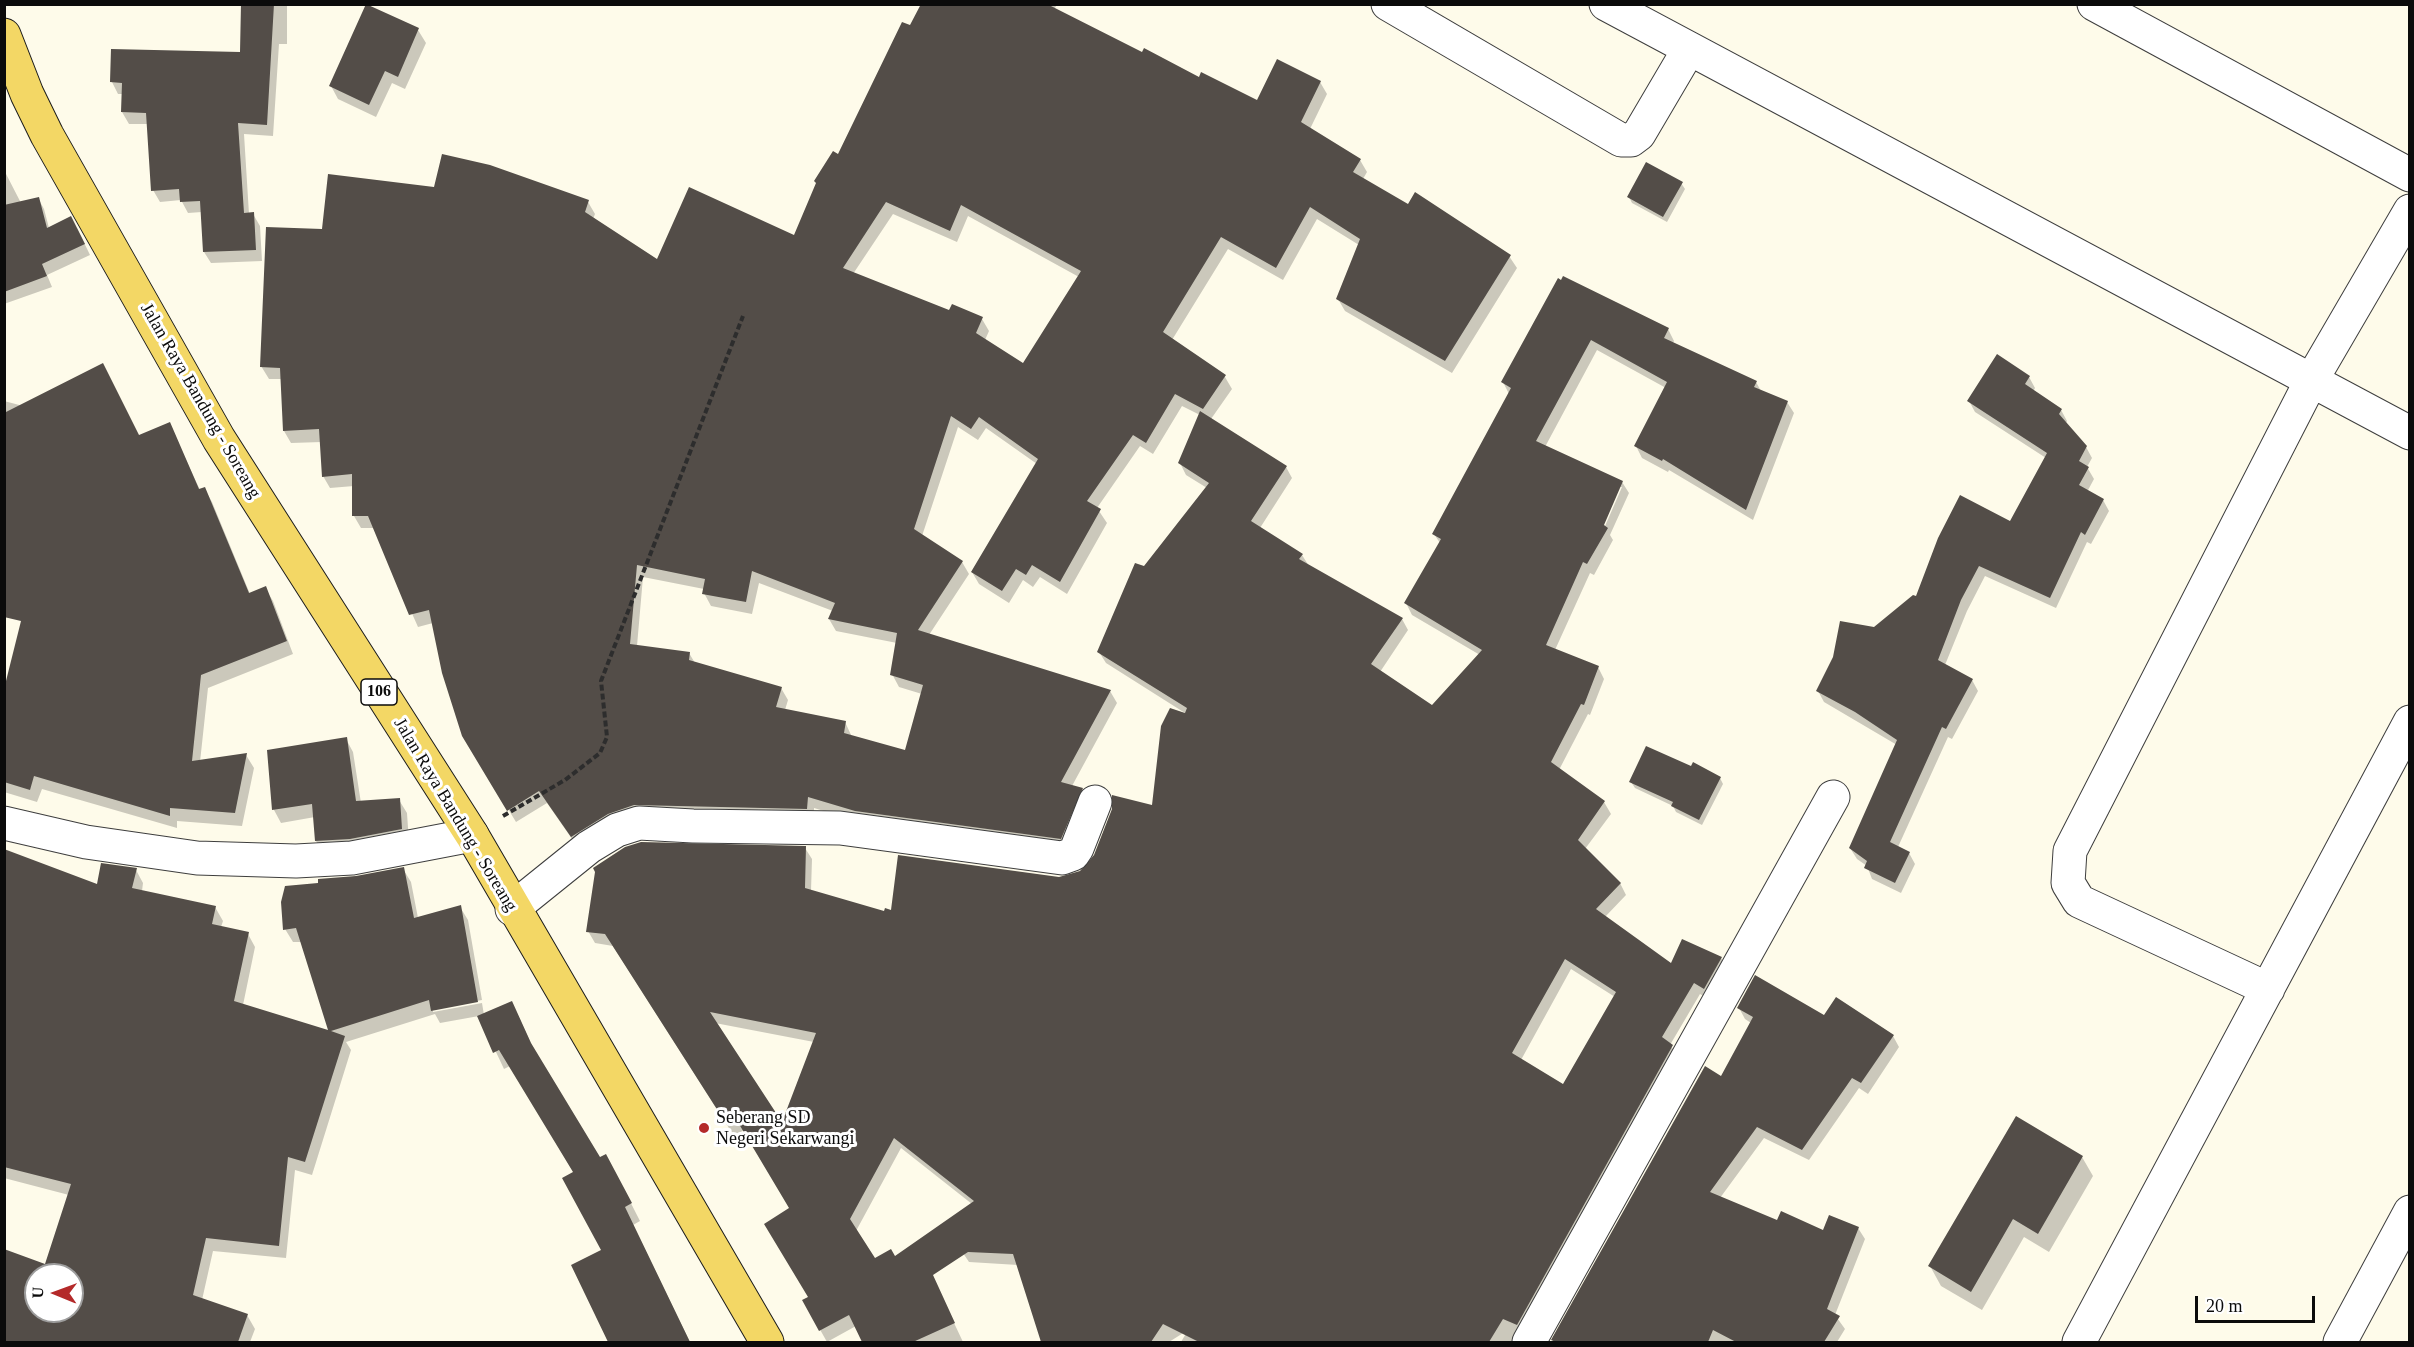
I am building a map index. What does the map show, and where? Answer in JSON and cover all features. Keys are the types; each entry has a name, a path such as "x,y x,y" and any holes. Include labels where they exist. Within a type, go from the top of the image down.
{"main road":[{"name":"Jalan Raya Bandung - Soreang","path":"4,35 13,88 47,135 219,439 472,835 512,909 767,1342"}],"street":[{"path":"1388,4 1621,140 1631,140 1640,134 1689,49"},
{"path":"1606,4 2409,433"},
{"path":"2094,4 2409,176"},
{"path":"2268,989 2079,900 2068,883 2070,850 2311,381 2409,211"},
{"path":"2079,1342 2409,722"},
{"path":"1529,1342 1833,797"},
{"path":"512,909 589,847 618,830 639,823 840,828 1062,858 1073,854 1077,848 1095,802"},
{"path":"4,823 86,842 197,858 296,861 352,858 472,835"},
{"path":"2340,1342 2409,1212"}],"path":[{"path":"472,835 565,780 600,753 607,737 601,681 743,316"}],"building":[{"path":"241,4 274,4 267,125 238,123 244,213 254,212 256,250 203,252 200,201 180,202 179,189 151,191 146,113 121,112 122,83 110,82 111,49 240,52"},
{"path":"366,4 419,28 398,77 385,71 369,105 329,86"},
{"path":"921,4 1047,4 1142,52 1144,48 1199,77 1201,72 1257,100 1277,59 1321,81 1301,122 1361,159 1353,172 1408,204 1415,192 1511,255 1445,361 1336,299 1360,239 1310,207 1276,268 1221,237 1163,332 1226,375 1203,409 1175,394 1146,443 1133,435 1087,501 1101,509 1060,582 1032,565 1026,575 1016,569 1002,591 971,572 1038,459 979,417 971,429 951,416 914,529 963,561 918,630 1111,690 1061,782 1083,788 1061,839 855,811 808,797 807,809 634,805 608,814 571,837 539,791 507,811 462,736 442,673 429,610 409,615 368,516 352,516 352,474 322,477 319,429 283,431 280,368 260,367 266,227 322,229 328,174 434,187 442,154 490,165 589,200 585,212 657,259 689,187 794,235 816,183 814,181 833,151 838,154 902,22 910,25","holes":["886,202 950,231 961,205 1081,271 1023,363 976,333 983,317 952,304 949,310 843,268","637,565 705,579 702,594 746,602 752,571 835,603 828,619 897,633 890,675 923,685 905,750 844,733 846,721 776,707 782,687 689,660 690,652 630,644"]},
{"path":"1646,162 1683,182 1663,217 1627,197"},
{"path":"39,197 47,228 71,216 85,244 42,264 47,276 4,292 4,205"},
{"path":"1563,276 1669,328 1664,338 1757,381 1754,387 1788,401 1746,510 1663,459 1662,461 1634,446 1667,382 1591,340 1536,441 1623,481 1604,525 1608,528 1587,564 1583,562 1546,645 1599,666 1584,705 1581,704 1551,762 1605,801 1578,840 1621,883 1596,909 1671,963 1682,939 1722,957 1704,989 1694,983 1662,1037 1673,1045 1517,1325 1503,1319 1489,1342 1199,1342 1163,1324 1151,1342 1041,1342 1013,1254 968,1252 933,1275 955,1323 913,1342 862,1342 849,1315 819,1331 802,1300 808,1297 764,1224 789,1208 736,1119 727,1125 605,934 586,932 595,872 593,868 625,847 641,842 806,846 805,888 884,911 885,908 891,910 898,855 1059,877 1080,871 1094,855 1112,809 1112,795 1152,805 1161,726 1170,708 1185,713 1187,708 1097,652 1135,563 1144,566 1209,483 1178,463 1200,411 1287,466 1251,521 1303,554 1299,559 1403,618 1371,664 1432,705 1482,650 1404,603 1441,539 1432,534 1511,388 1501,382 1558,278 1561,280","holes":["1565,959 1616,992 1563,1084 1512,1053","710,1012 816,1033 782,1122","894,1138 974,1201 895,1256 891,1249 875,1258 850,1219"]},
{"path":"1997,354 2030,376 2025,384 2062,409 2059,414 2087,446 2079,461 2089,467 2079,485 2104,499 2085,535 2081,532 2050,598 1979,566 1961,600 1938,660 1973,679 1946,729 1942,727 1890,842 1910,852 1895,883 1864,868 1867,861 1849,848 1897,740 1855,712 1816,691 1833,657 1840,621 1874,627 1913,595 1916,596 1938,538 1960,495 2010,521 2047,453 1967,401"},
{"path":"103,363 139,435 170,422 199,489 205,487 249,593 266,586 287,641 201,675 192,761 247,753 235,813 170,808 170,816 34,776 30,790 4,782 4,689 21,621 4,617 4,413"},
{"path":"347,737 356,801 400,798 402,829 350,839 315,841 312,804 272,810 267,750"},
{"path":"1646,746 1691,766 1693,762 1721,777 1699,820 1671,806 1673,802 1629,782"},
{"path":"4,849 97,884 101,863 137,868 132,888 216,906 212,924 249,932 234,1001 328,1030 296,928 283,930 281,902 285,886 318,883 318,879 356,876 404,867 414,918 461,905 478,1002 431,1011 429,1000 331,1031 345,1036 305,1162 288,1157 279,1246 206,1238 193,1295 248,1314 238,1342 4,1342 4,1249 42,1263 24,1263 24,1323 84,1323 84,1263 45,1263 71,1184 4,1167"},
{"path":"1755,975 1824,1015 1836,997 1894,1035 1861,1083 1852,1078 1802,1150 1757,1127 1710,1192 1777,1220 1781,1211 1823,1230 1829,1215 1859,1227 1827,1309 1840,1316 1824,1342 1736,1342 1713,1330 1708,1342 1556,1342 1551,1340 1705,1066 1721,1076 1753,1017 1737,1008"},
{"path":"512,1001 531,1043 600,1157 606,1154 632,1203 625,1207 690,1342 608,1342 571,1265 601,1250 562,1178 573,1172 499,1050 493,1053 477,1016"},
{"path":"2016,1116 2083,1156 2038,1234 2013,1219 1971,1292 1928,1266"}],"place":[{"name":"Seberang SD Negeri Sekarwangi","path":"704,1128"}]}
